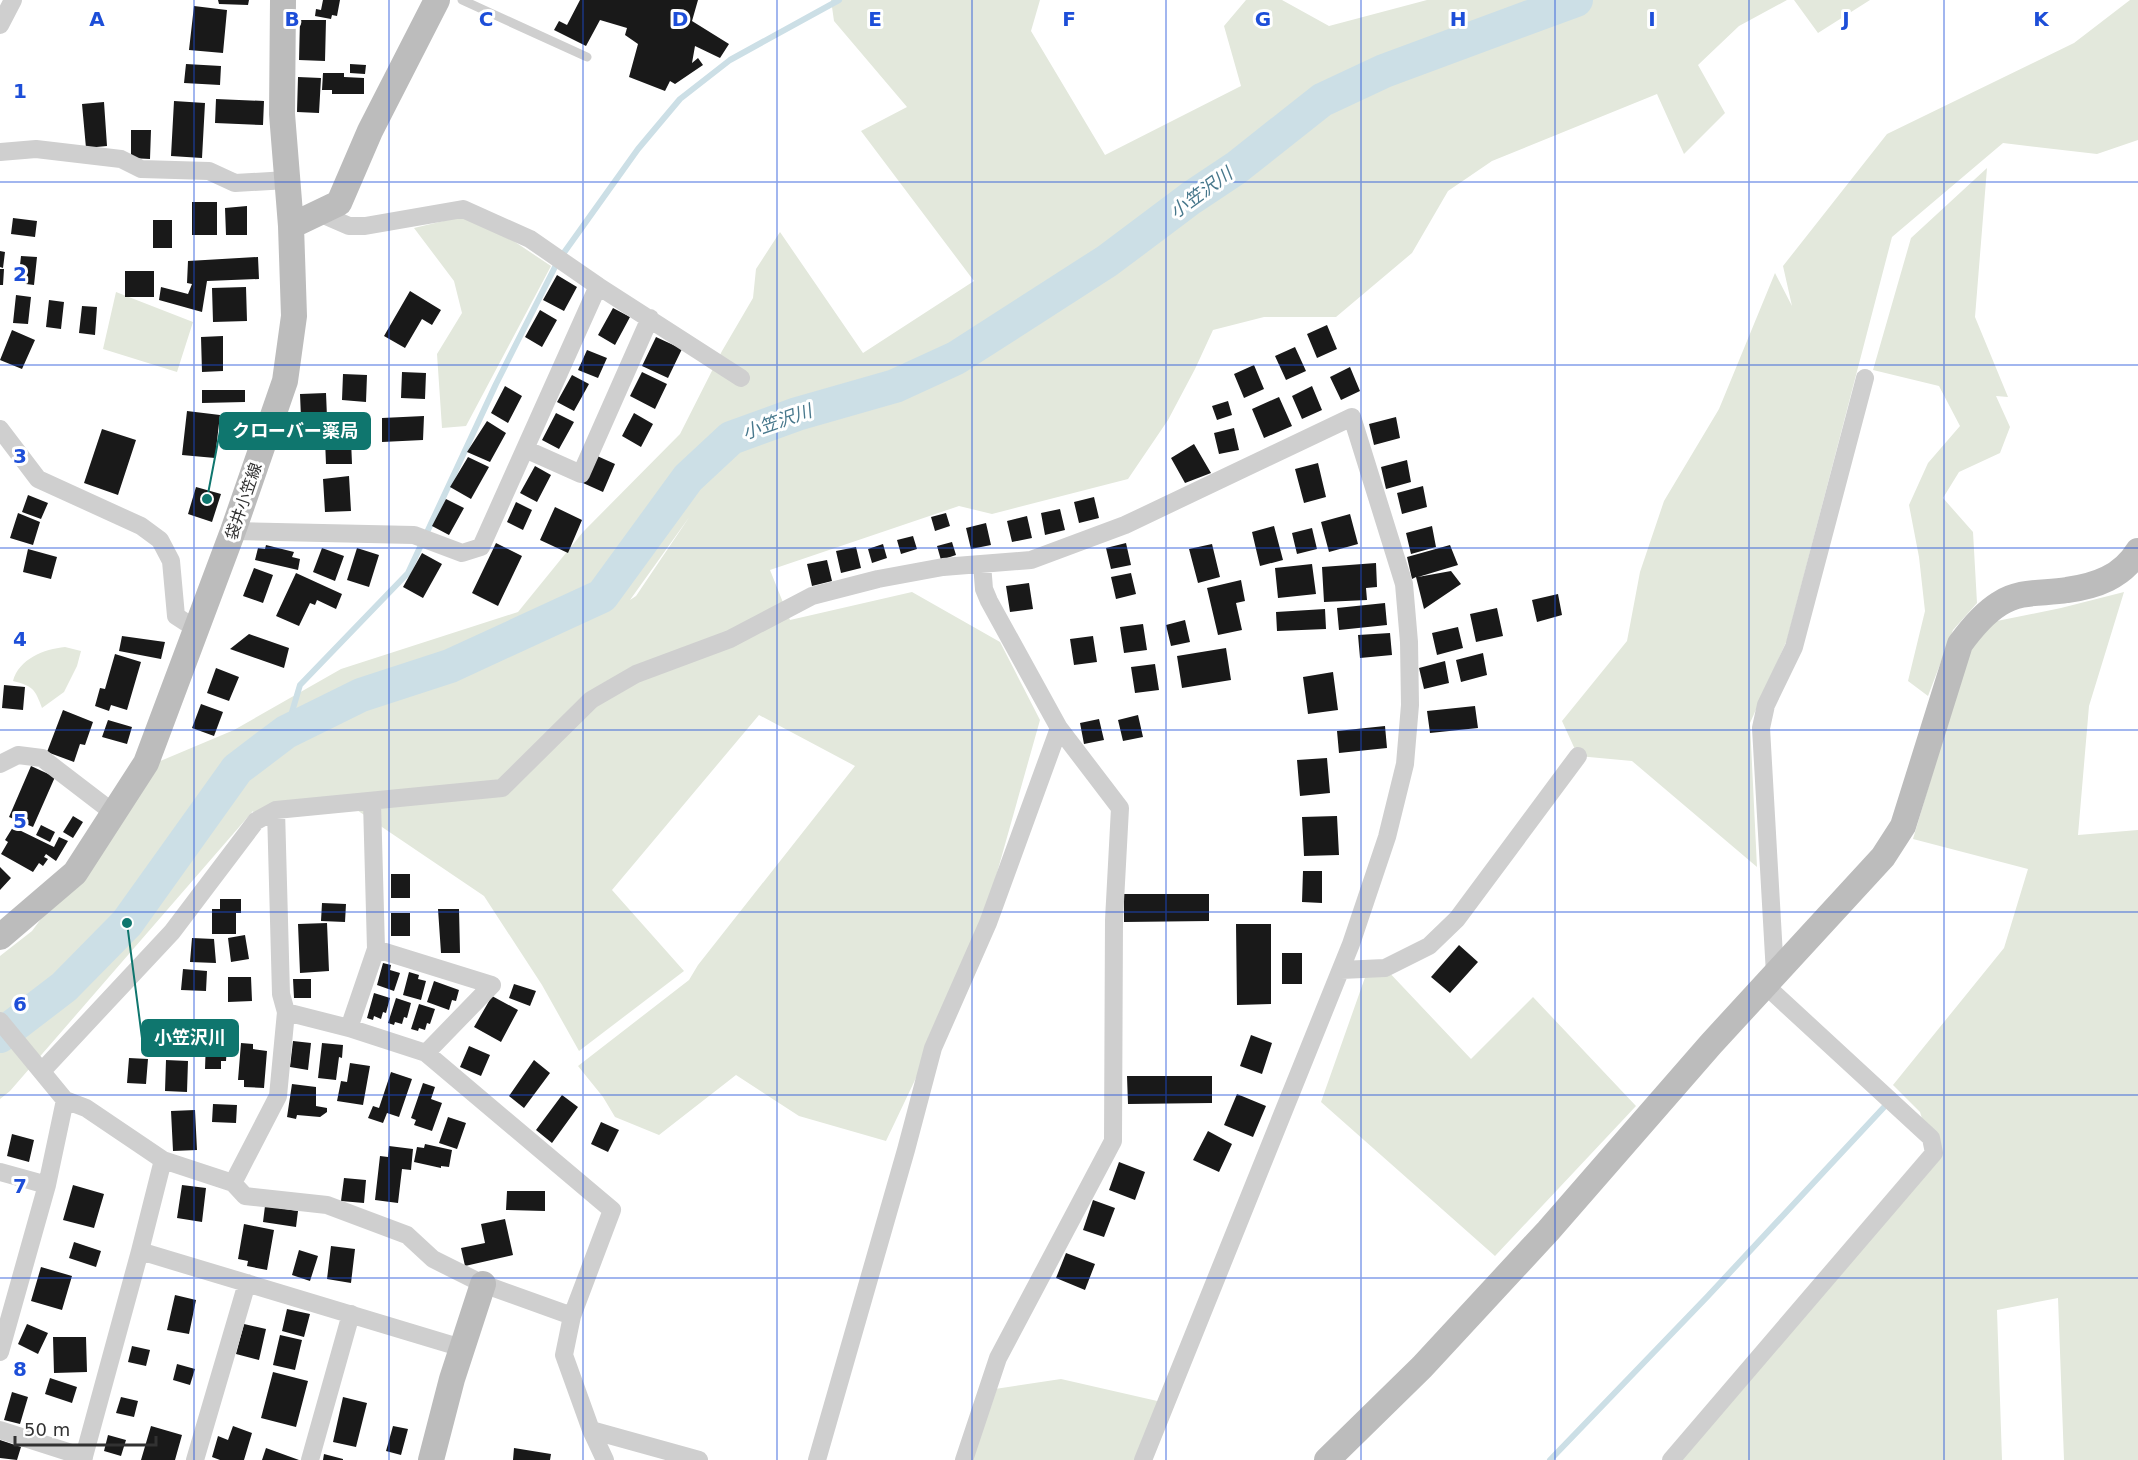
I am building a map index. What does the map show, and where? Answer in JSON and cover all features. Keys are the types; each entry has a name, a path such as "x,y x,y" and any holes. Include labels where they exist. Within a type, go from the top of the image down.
{"street":[{"path":"0,25 13,0"},
{"name":"袋井小笠線","path":"0,937 75,873 146,763 233,531 285,381 294,316 291,226 282,114 283,0"},
{"path":"291,226 339,203 370,131 437,0"},
{"path":"0,152 36,149 121,159 141,169 209,171 235,183 287,180"},
{"path":"319,213 349,226 365,226 463,209 530,239 598,286 741,378"},
{"path":"233,531 414,535 462,553 481,547 598,286"},
{"path":"525,449 581,474 650,318"},
{"path":"1671,1460 1934,1153 1931,1138 1770,979 1761,728 1766,705 1794,647 1865,378"},
{"path":"40,1068 172,932 256,821 276,810 502,788 591,700 636,674 730,639 812,596 878,579 932,569 1031,560 1125,525 1352,417 1404,584 1409,642 1410,705 1405,764 1387,837 1341,970 1143,1460"},
{"path":"0,429 38,479 141,526 160,540 171,561 176,616 196,629"},
{"path":"1327,1460 1422,1367 1540,1239 1770,979 1883,857 1903,826 1960,644 1977,621 1999,603 2026,593 2067,590 2098,583 2117,575 2138,551"},
{"path":"964,1460 998,1358 1113,1141 1114,920 1120,808 1059,728 989,601 984,589 982,564"},
{"path":"817,1460 933,1048 988,923 1059,728"},
{"path":"0,764 18,755 42,758 115,814"},
{"path":"1341,970 1385,968 1430,946 1457,919 1578,756"},
{"path":"349,1028 376,949 372,802"},
{"path":"233,1182 278,1096 286,1012 281,994 276,810"},
{"path":"376,949 492,985 426,1053"},
{"path":"286,1012 349,1028 426,1053 612,1210 572,1316 564,1355 591,1430 605,1460"},
{"path":"0,1021 65,1100 86,1108 163,1160 233,1182 245,1196 327,1205 407,1235 433,1259 483,1284 572,1316"},
{"path":"0,1352 47,1185 65,1100"},
{"path":"0,1430 83,1458 163,1160"},
{"path":"0,1172 47,1185"},
{"path":"140,1251 462,1348"},
{"path":"195,1460 247,1283"},
{"path":"431,1460 462,1348 483,1284"},
{"path":"310,1460 351,1314"},
{"path":"591,1430 699,1460"}],"lane":[{"path":"462,0 587,57"}],"shaded area":[{"path":"831,0 1040,0 1031,31 1105,155 1241,86 1224,26 1246,0 1282,0 1329,26 1427,0 1787,0 1739,26 1698,65 1725,113 1684,154 1657,94 1492,161 1448,191 1412,253 1336,317 1264,317 1213,330 1168,420 1128,479 992,514 959,506 770,570 790,620 912,592 1000,642 1040,720 973,958 886,1141 799,1116 736,1075 659,1135 615,1117 603,1097 578,1066 689,980 698,965 855,766 759,715 612,890 684,971 579,1051 542,985 484,896 348,804 256,821 253,811 10,1091 0,1099 0,956 32,931 158,762 234,730 341,669 518,612 583,532 680,434 722,351 753,298 756,269 780,232 863,353 974,281 861,131 907,107 834,21","holes":["690,516 636,596 630,600"]},
{"path":"1794,0 1870,0 1818,33"},
{"path":"2130,0 2138,0 2138,140 2097,154 2003,143 1892,237 1787,640 1750,723 1757,867 1632,761 1578,756 1562,721 1627,641 1640,572 1664,501 1719,409 1775,273 1792,306 1783,266 1887,134 2074,43"},
{"path":"1987,168 1975,317 2008,397 1996,396 2010,427 2000,453 1959,472 1943,498 1973,532 1977,603 1953,630 1928,696 1908,681 1925,611 1919,557 1909,505 1928,463 1960,426 1939,386 1873,370 1911,238"},
{"path":"473,214 551,266 466,426 442,428 437,354 462,313 454,281 414,228"},
{"path":"116,292 193,322 177,372 103,349"},
{"path":"2124,592 2089,706 2078,835 2138,830 2138,1460 2064,1460 2058,1298 1997,1310 2002,1460 1671,1460 1933,1153 1920,1112 1893,1085 2004,948 2028,869 1913,839 1972,640 1992,622"},
{"path":"65,647 81,651 77,666 64,692 42,708 32,689 13,681 16,673 33,656"},
{"path":"1385,968 1471,1059 1533,997 1636,1106 1495,1256 1321,1102 1368,969"},
{"path":"1061,1379 1166,1403 1137,1460 971,1460 995,1389"}],"building":[{"path":"218,0 249,0 248,5 219,4"},
{"path":"323,0 340,0 337,16 332,15 331,19 315,16 316,9 321,10"},
{"path":"580,0 698,0 692,21 729,44 720,58 695,46 692,63 698,58 703,65 675,84 670,81 665,91 629,77 638,44 625,35 627,28 600,20 586,46 554,30 559,21 567,25"},
{"path":"194,6 227,10 223,53 189,50"},
{"path":"300,20 326,20 325,61 299,60"},
{"path":"186,64 221,66 220,85 184,83"},
{"path":"350,64 366,65 365,74 350,73"},
{"path":"323,73 344,73 344,77 364,78 364,94 332,94 332,90 322,90"},
{"path":"298,77 321,78 319,113 297,112"},
{"path":"216,99 264,101 263,125 215,123"},
{"path":"174,101 205,103 202,158 171,156"},
{"path":"104,102 107,146 86,148 82,104"},
{"path":"131,130 151,130 150,159 131,158"},
{"path":"192,202 217,202 217,235 192,235"},
{"path":"247,206 247,235 226,235 225,208"},
{"path":"13,218 37,221 35,237 11,234"},
{"path":"153,220 172,220 172,248 153,248"},
{"path":"0,251 5,252 3,268 0,267"},
{"path":"21,256 37,257 34,285 18,283"},
{"path":"258,257 259,279 207,281 202,312 159,300 161,287 188,294 192,284 187,283 188,261"},
{"path":"0,269 4,269 3,285 0,285"},
{"path":"125,271 154,271 154,297 125,297"},
{"path":"557,275 577,287 564,311 543,300"},
{"path":"246,287 247,321 213,322 212,288"},
{"path":"410,291 441,310 432,325 422,319 405,348 384,336"},
{"path":"16,295 31,297 28,324 13,323"},
{"path":"49,300 64,302 61,329 46,327"},
{"path":"82,306 97,307 95,335 79,333"},
{"path":"613,308 630,317 615,345 598,335"},
{"path":"540,310 557,320 542,347 525,337"},
{"path":"1327,325 1337,349 1317,358 1307,334"},
{"path":"12,330 35,340 22,369 0,360"},
{"path":"223,336 223,371 202,372 201,337"},
{"path":"656,337 682,349 668,378 642,366"},
{"path":"1295,347 1306,371 1286,380 1275,356"},
{"path":"587,350 607,358 598,378 578,370"},
{"path":"1254,365 1264,389 1244,398 1234,374"},
{"path":"1350,367 1360,391 1341,400 1330,377"},
{"path":"402,372 426,373 425,399 401,398"},
{"path":"642,372 667,384 655,409 630,396"},
{"path":"343,374 367,375 366,402 342,400"},
{"path":"572,375 589,384 574,411 557,402"},
{"path":"505,386 522,396 508,423 491,413"},
{"path":"1312,386 1322,410 1302,419 1292,396"},
{"path":"202,390 245,390 245,402 202,403"},
{"path":"326,393 327,417 301,418 300,394"},
{"path":"1279,397 1292,426 1264,438 1252,409"},
{"path":"1228,401 1232,415 1217,420 1212,406"},
{"path":"187,411 220,415 215,458 182,455"},
{"path":"556,413 574,422 559,449 542,440"},
{"path":"634,413 653,424 641,447 622,436"},
{"path":"424,416 423,440 382,442 382,418"},
{"path":"1396,417 1400,438 1374,445 1369,424"},
{"path":"487,421 506,433 490,462 467,452"},
{"path":"1234,428 1239,450 1219,454 1214,433"},
{"path":"102,429 136,440 118,495 84,483"},
{"path":"325,440 351,440 352,464 326,464"},
{"path":"1194,444 1211,473 1185,483 1171,458"},
{"path":"595,455 615,464 603,492 583,483"},
{"path":"468,457 489,467 471,499 450,487"},
{"path":"1407,460 1411,482 1386,489 1381,467"},
{"path":"1318,463 1326,497 1304,503 1295,469"},
{"path":"535,466 551,475 537,502 520,493"},
{"path":"349,476 351,511 325,512 323,479"},
{"path":"1423,486 1427,507 1402,514 1397,493"},
{"path":"196,487 221,494 212,522 188,514"},
{"path":"28,495 48,503 41,519 22,512"},
{"path":"1094,497 1099,518 1079,523 1074,502"},
{"path":"446,499 464,508 449,535 432,526"},
{"path":"516,502 532,510 523,530 507,522"},
{"path":"555,507 582,520 568,553 540,540"},
{"path":"1060,509 1065,530 1045,535 1041,513"},
{"path":"18,513 40,522 33,545 10,538"},
{"path":"946,513 950,526 935,531 931,517"},
{"path":"1350,514 1358,544 1329,552 1321,522"},
{"path":"1027,516 1032,538 1012,542 1007,521"},
{"path":"986,523 991,545 971,549 966,528"},
{"path":"1274,526 1283,560 1260,566 1252,532"},
{"path":"1432,526 1436,547 1411,554 1406,533"},
{"path":"1312,528 1317,549 1297,554 1292,533"},
{"path":"913,536 917,549 901,554 897,540"},
{"path":"952,542 956,555 941,560 937,546"},
{"path":"496,543 522,556 498,606 472,593"},
{"path":"1126,543 1131,565 1111,569 1106,548"},
{"path":"883,544 887,558 872,563 868,549"},
{"path":"1212,544 1220,577 1198,583 1189,549"},
{"path":"266,545 294,552 292,557 300,559 298,570 255,560 258,548 265,549"},
{"path":"1450,545 1458,565 1418,577 1451,571 1461,584 1424,609 1416,577 1412,579 1407,557"},
{"path":"856,547 861,568 841,573 836,551"},
{"path":"322,548 344,556 335,581 313,572"},
{"path":"357,548 379,555 369,587 347,580"},
{"path":"28,549 57,557 51,579 23,572"},
{"path":"422,553 442,564 423,598 403,587"},
{"path":"827,560 832,581 812,586 807,564"},
{"path":"1376,563 1377,587 1366,588 1367,600 1324,602 1322,567"},
{"path":"1312,564 1316,594 1278,598 1275,568"},
{"path":"254,568 273,575 263,603 243,596"},
{"path":"296,573 342,594 336,609 317,600 315,605 310,603 299,626 276,616"},
{"path":"1131,573 1136,594 1116,599 1111,577"},
{"path":"1241,580 1245,601 1236,603 1242,630 1218,635 1207,588"},
{"path":"1029,583 1033,609 1010,612 1006,586"},
{"path":"1558,594 1562,615 1537,622 1532,600"},
{"path":"1385,603 1387,625 1339,630 1337,608"},
{"path":"1497,608 1503,636 1476,642 1470,614"},
{"path":"1325,609 1326,629 1277,631 1276,612"},
{"path":"1185,620 1190,642 1171,646 1166,625"},
{"path":"1143,624 1147,650 1124,653 1120,627"},
{"path":"1458,627 1463,648 1437,655 1432,633"},
{"path":"1390,633 1392,655 1360,658 1358,635"},
{"path":"249,634 289,648 284,668 230,649"},
{"path":"122,636 165,642 161,659 119,651"},
{"path":"1093,636 1097,662 1074,665 1070,639"},
{"path":"1226,648 1231,680 1182,688 1177,656"},
{"path":"1483,653 1487,675 1461,682 1456,660"},
{"path":"115,654 141,662 127,710 111,705 109,711 95,706 100,688 105,689"},
{"path":"1445,661 1449,683 1424,689 1419,668"},
{"path":"1155,664 1159,690 1135,693 1131,667"},
{"path":"216,668 239,677 229,701 207,693"},
{"path":"1333,672 1338,710 1308,714 1303,677"},
{"path":"4,685 25,687 23,710 2,708"},
{"path":"201,704 223,712 214,736 192,728"},
{"path":"1475,706 1478,728 1430,733 1427,711"},
{"path":"63,710 93,722 85,745 80,744 74,762 47,752"},
{"path":"1138,715 1143,737 1123,741 1118,720"},
{"path":"1099,719 1104,740 1084,744 1080,723"},
{"path":"108,720 132,727 127,744 102,737"},
{"path":"1385,726 1387,748 1339,753 1337,731"},
{"path":"1327,758 1330,793 1300,796 1297,760"},
{"path":"31,766 55,777 33,827 9,817"},
{"path":"73,816 83,822 73,838 63,832"},
{"path":"1337,816 1339,855 1304,856 1302,817"},
{"path":"41,825 55,832 50,842 36,835"},
{"path":"13,827 54,847 59,837 68,841 56,861 46,854 44,857 48,859 43,866 39,863 33,872 1,854 8,842 5,840"},
{"path":"0,867 11,878 0,890"},
{"path":"1303,871 1322,871 1322,903 1302,902"},
{"path":"391,874 410,874 410,898 391,898"},
{"path":"1124,894 1209,894 1209,921 1124,922"},
{"path":"220,899 241,899 241,913 236,913 236,934 212,934 212,909 220,909"},
{"path":"322,903 346,904 345,922 321,921"},
{"path":"438,909 459,909 460,953 441,953"},
{"path":"391,913 410,913 410,936 391,936"},
{"path":"327,923 329,971 300,973 298,924"},
{"path":"1236,924 1271,924 1271,1004 1237,1005"},
{"path":"245,935 249,959 231,962 228,938"},
{"path":"192,938 214,939 216,963 190,962"},
{"path":"1459,945 1478,962 1450,993 1431,977"},
{"path":"1282,953 1302,953 1302,984 1282,984"},
{"path":"383,963 391,965 390,970 400,973 394,991 377,985"},
{"path":"183,969 207,971 206,991 181,990"},
{"path":"409,972 419,975 418,979 426,981 421,1000 403,995"},
{"path":"228,977 251,977 252,1001 228,1002"},
{"path":"293,979 311,979 311,998 294,998"},
{"path":"434,981 459,990 456,1001 452,1000 449,1010 427,1002"},
{"path":"514,984 536,991 530,1006 509,998"},
{"path":"374,993 390,998 386,1013 383,1012 381,1019 374,1016 373,1020 367,1018"},
{"path":"492,996 518,1010 501,1042 474,1027"},
{"path":"396,998 411,1003 407,1018 404,1017 402,1024 395,1022 394,1025 388,1023"},
{"path":"419,1004 435,1009 430,1024 427,1023 425,1030 419,1028 418,1031 411,1029"},
{"path":"214,1030 228,1031 226,1061 221,1061 221,1069 205,1069 206,1040 213,1040"},
{"path":"1251,1035 1272,1043 1262,1074 1240,1066"},
{"path":"293,1041 311,1043 308,1070 290,1067"},
{"path":"241,1043 253,1044 253,1049 267,1051 264,1088 244,1087 244,1080 238,1080"},
{"path":"322,1043 343,1045 336,1080 318,1078"},
{"path":"469,1046 490,1055 481,1076 460,1067"},
{"path":"129,1058 148,1059 146,1084 127,1083"},
{"path":"166,1060 188,1061 187,1092 165,1091"},
{"path":"534,1060 550,1073 524,1108 509,1096"},
{"path":"350,1063 370,1066 363,1105 337,1101 341,1081 347,1082"},
{"path":"391,1072 412,1079 399,1117 387,1113 383,1123 368,1118 373,1106 379,1108"},
{"path":"1127,1076 1212,1076 1212,1103 1128,1104"},
{"path":"423,1083 435,1087 431,1099 442,1103 432,1131 414,1125 416,1120 411,1118"},
{"path":"292,1084 316,1087 316,1106 327,1108 327,1112 320,1117 297,1115 296,1119 287,1117"},
{"path":"1237,1094 1266,1106 1253,1137 1224,1125"},
{"path":"562,1095 578,1107 552,1143 536,1130"},
{"path":"213,1104 237,1105 236,1123 212,1122"},
{"path":"195,1110 197,1150 173,1151 171,1111"},
{"path":"448,1117 466,1123 457,1149 439,1143"},
{"path":"601,1122 619,1130 608,1152 591,1144"},
{"path":"1208,1131 1232,1144 1219,1172 1193,1160"},
{"path":"12,1134 34,1140 29,1162 7,1156"},
{"path":"425,1144 452,1150 449,1167 441,1166 441,1168 414,1162 417,1147 424,1148"},
{"path":"389,1146 413,1149 411,1170 402,1169 398,1203 375,1200 380,1156 388,1157"},
{"path":"1119,1162 1145,1172 1135,1200 1109,1190"},
{"path":"344,1178 366,1180 364,1203 341,1201"},
{"path":"73,1185 104,1194 94,1228 63,1220"},
{"path":"182,1185 206,1188 202,1222 177,1218"},
{"path":"507,1191 545,1191 545,1211 506,1210"},
{"path":"1093,1200 1115,1208 1104,1237 1083,1230"},
{"path":"265,1206 298,1211 296,1227 263,1222"},
{"path":"505,1219 513,1255 465,1266 461,1248 485,1243 481,1224"},
{"path":"244,1224 274,1230 267,1270 247,1266 248,1261 238,1259"},
{"path":"74,1242 101,1251 96,1267 69,1258"},
{"path":"331,1246 355,1249 351,1283 327,1279"},
{"path":"299,1250 318,1256 310,1281 292,1275"},
{"path":"1066,1253 1095,1264 1085,1290 1056,1278"},
{"path":"41,1267 72,1276 62,1310 31,1301"},
{"path":"175,1295 196,1300 189,1334 167,1330"},
{"path":"287,1309 310,1314 304,1337 282,1331"},
{"path":"27,1324 48,1333 38,1354 18,1344"},
{"path":"244,1324 266,1329 259,1360 236,1354"},
{"path":"280,1335 302,1340 295,1370 273,1365"},
{"path":"53,1337 86,1337 87,1372 54,1373"},
{"path":"132,1346 150,1350 146,1366 128,1362"},
{"path":"177,1364 195,1369 190,1385 173,1380"},
{"path":"273,1372 308,1381 296,1427 261,1418"},
{"path":"50,1378 77,1387 72,1403 45,1394"},
{"path":"12,1392 28,1397 20,1424 4,1420"},
{"path":"121,1397 138,1401 134,1417 116,1413"},
{"path":"343,1397 367,1403 356,1447 333,1442"},
{"path":"151,1426 182,1435 175,1460 141,1460"},
{"path":"233,1426 252,1433 244,1460 220,1460 212,1457 218,1436 228,1440"},
{"path":"393,1426 408,1429 401,1455 386,1451"},
{"path":"108,1435 126,1440 121,1456 104,1451"},
{"path":"0,1440 21,1447 17,1460 0,1458"},
{"path":"266,1448 299,1460 262,1460"},
{"path":"514,1448 551,1454 550,1460 513,1460"},
{"path":"324,1454 343,1459 343,1460 323,1460"}],"waterway":[{"path":"286,732 300,685 408,573 496,384 558,261 638,149 680,99 730,60 839,0"},
{"name":"小笠沢川","path":"0,1036 64,987 127,923 237,769 286,732 361,695 450,666 602,596 688,478 731,438 797,414 895,386 956,358 1107,261 1191,198 1236,168 1322,100 1384,71 1576,0"},
{"path":"1550,1460 1707,1297 1886,1105"}],"place":[{"name":"クローバー薬局","path":"207,499"},
{"name":"小笠沢川","path":"127,923"}]}
